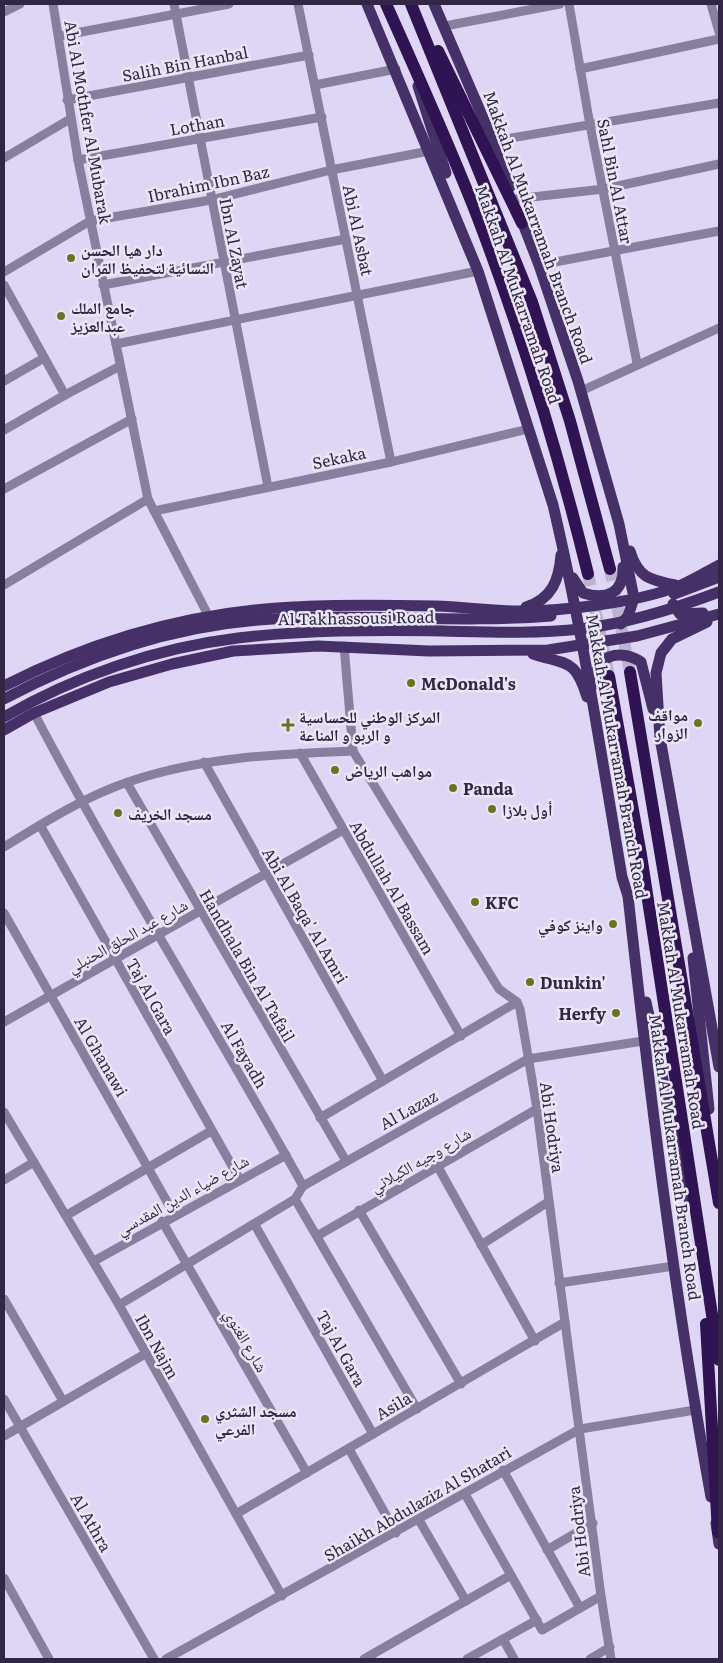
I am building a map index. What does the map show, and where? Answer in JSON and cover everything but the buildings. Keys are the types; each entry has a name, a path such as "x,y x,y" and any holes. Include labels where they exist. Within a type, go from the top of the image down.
{"highway":[{"name":"Makkah Al Mukarramah Road","path":"386,4 475,211 509,303 569,496 588,574"},
{"name":"Makkah Al Mukarramah Road","path":"412,4 532,302 570,421 610,569"},
{"path":"412,4 455,82 522,224"},
{"name":"Makkah Al Mukarramah Road","path":"630,672 719,1203"},
{"name":"Makkah Al Mukarramah Road","path":"609,676 641,855 702,1260 719,1360"},
{"path":"702,1260 718,1538"}],"main road":[{"name":"Makkah Al Mukarramah Branch Road","path":"367,4 396,69 478,271 553,505 583,645 601,742 622,877 628,896 643,1041 674,1266 718,1538"},
{"name":"Makkah Al Mukarramah Branch Road","path":"434,4 493,141 522,224 539,265 581,390 619,524"},
{"path":"403,42 478,271"},
{"path":"561,540 572,577 583,593 594,596 612,594 622,583 624,576 619,524"},
{"path":"619,524 634,564 644,577 678,586"},
{"path":"583,645 618,628 628,616 634,598 619,524"},
{"path":"513,611 534,605 550,594 560,568 561,540"},
{"path":"4,686 41,667 92,646 208,615 294,607 437,606 513,611 575,607 634,598 678,586 719,565"},
{"name":"Al Takhassousi Road","path":"4,699 45,677 112,651 162,636 220,625 286,618 533,618 580,614 612,609 680,593 719,577"},
{"path":"678,586 673,596 673,604 680,614 719,614"},
{"name":"Al Takhassousi Road","path":"7,715 74,682 123,663 206,643 293,633 521,632 581,629 644,618 719,592"},
{"path":"4,730 34,713 109,682 172,664 233,651 301,646 344,646 429,651 548,650 637,636 719,614"},
{"path":"660,738 656,672 661,653 672,639 719,614"},
{"path":"520,650 562,660 574,667 583,686 601,742"},
{"path":"601,742 602,719 594,672 600,663 620,654 633,656 641,662 660,738 719,1067"},
{"path":"684,870 717,1188"},
{"path":"628,896 656,1053 702,1260"}],"street":[{"path":"4,12 20,4"},
{"name":"Abi Al Mothfer Al Mubarak","path":"53,4 60,36 70,119 148,499 208,615"},
{"name":"Ibn Al Zayat","path":"174,4 268,487"},
{"path":"60,36 229,4"},
{"name":"Abi Al Asbat","path":"298,4 391,462"},
{"path":"445,26 560,4"},
{"name":"Sahl Bin Al Attar","path":"569,4 590,125 637,364"},
{"path":"711,4 719,32"},
{"path":"580,69 719,39"},
{"name":"Salih Bin Hanbal","path":"67,100 309,55"},
{"path":"315,85 396,69"},
{"path":"493,141 719,103"},
{"name":"Lothan","path":"78,160 322,118"},
{"path":"5,154 70,119"},
{"name":"Ibrahim Ibn Baz","path":"4,272 90,221 211,200 331,170 430,151"},
{"path":"514,199 604,189 719,164"},
{"path":"539,265 719,231"},
{"path":"103,285 346,239"},
{"path":"116,344 478,271"},
{"path":"4,285 65,395"},
{"path":"581,390 719,328"},
{"path":"4,381 44,358"},
{"path":"4,430 120,366"},
{"path":"4,489 132,419"},
{"name":"Sekaka","path":"154,511 391,462 528,429"},
{"path":"4,585 148,499"},
{"path":"320,1118 516,1002 500,989 353,751 344,646"},
{"name":"Al Fayadh","path":"34,713 81,803 159,934 303,1186"},
{"path":"4,846 81,803 127,783 204,762 258,755 353,751"},
{"name":"Abdullah Al Bassam","path":"300,753 461,1036"},
{"name":"Abi Al Baqa' Al Amri","path":"204,762 384,1081"},
{"name":"Handhala Bin Al Tafail","path":"127,783 346,1161"},
{"name":"Taj Al Gara","path":"40,825 240,1180"},
{"name":"شارع عبد الحلق الحنبلي","path":"4,1022 343,830"},
{"name":"Al Ghanawi","path":"4,913 174,1214"},
{"name":"Abi Hodriya","path":"516,1002 520,1009 537,1109 559,1284 593,1523 601,1596 612,1659"},
{"path":"528,1059 643,1041"},
{"name":"Al Lazaz","path":"303,1186 528,1059"},
{"name":"شارع وجيه الكيلاني","path":"317,1236 359,1210 438,1167 537,1109"},
{"name":"Ibn Najm","path":"5,1117 94,1261 282,1596"},
{"path":"67,1215 211,1131"},
{"name":"شارع ضياء الدين المقدسي","path":"94,1261 174,1214 286,1155"},
{"path":"4,1180 34,1162"},
{"path":"438,1167 535,1341"},
{"path":"119,1305 255,1225 295,1199 303,1186"},
{"path":"295,1199 417,1409"},
{"path":"482,1245 548,1202"},
{"path":"359,1210 461,1384"},
{"name":"شارع الغنوي","path":"162,1221 307,1473"},
{"name":"Taj Al Gara","path":"255,1225 373,1434"},
{"path":"559,1284 674,1266"},
{"path":"4,1299 63,1401"},
{"name":"Asila","path":"236,1514 565,1322"},
{"path":"4,1436 145,1354"},
{"name":"Al Athra","path":"4,1399 154,1659"},
{"name":"Shaikh Abdulaziz Al Shatari","path":"166,1659 396,1533 503,1470 580,1429 696,1410"},
{"path":"349,1449 396,1533"},
{"path":"503,1470 580,1608"},
{"path":"465,1494 542,1630 601,1596"},
{"path":"419,1520 466,1602"},
{"path":"547,1550 593,1523"},
{"path":"364,1659 511,1575"},
{"path":"4,1578 49,1659"},
{"path":"468,1659 537,1620"},
{"path":"503,1639 514,1659"},
{"path":"590,1659 610,1647"}],"tunnel":[{"path":"610,569 630,672"},
{"path":"588,574 609,676"}],"place":[{"name":"دار هيا الحسن النسائية لتحفيظ القران","path":"71,258"},
{"name":"جامع الملك عبدالعزيز","path":"61,316"},
{"name":"McDonald's","path":"411,683"},
{"name":"مواقف الزوار","path":"698,723"},
{"name":"المركز الوطني للحساسية و الربو و المناعة","path":"288,725"},
{"name":"مواهب الرياض","path":"335,770"},
{"name":"Panda","path":"453,788"},
{"name":"أول بلازا","path":"492,809"},
{"name":"مسجد الخريف","path":"118,813"},
{"name":"KFC","path":"475,902"},
{"name":"واينز كوفي","path":"613,924"},
{"name":"Dunkin'","path":"530,982"},
{"name":"Herfy","path":"616,1013"},
{"name":"مسجد الشثري الفرعي","path":"205,1419"}]}
